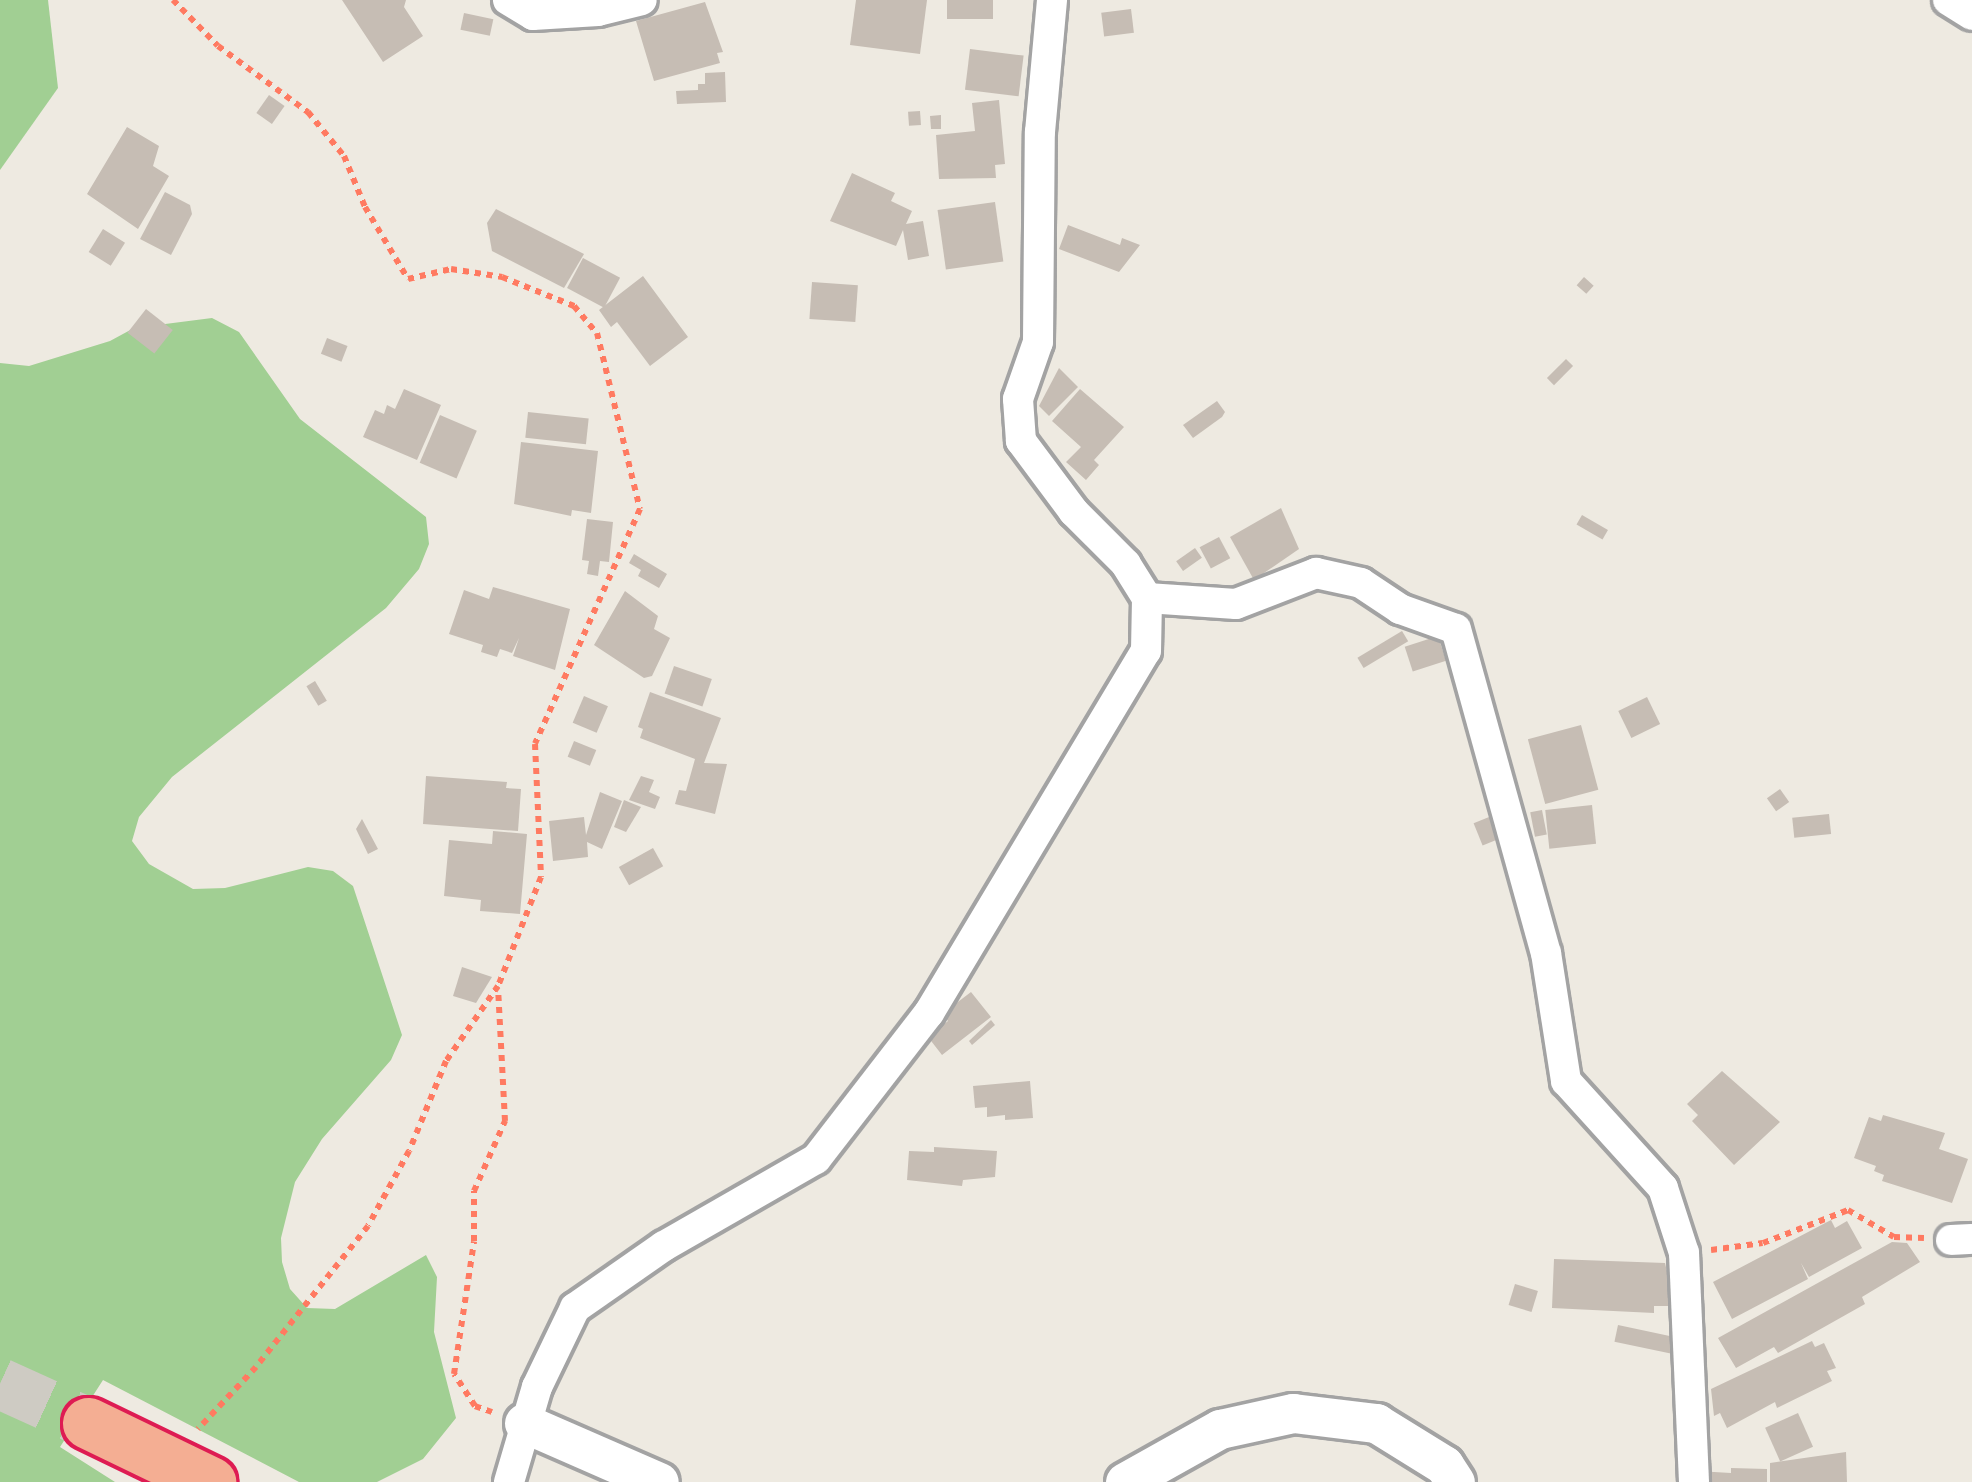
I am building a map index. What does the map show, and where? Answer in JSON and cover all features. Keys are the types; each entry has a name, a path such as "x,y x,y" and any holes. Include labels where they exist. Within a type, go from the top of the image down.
{"highway":[{"path":"88,1423 201,1459"}],"street":[{"path":"508,0 533,15 598,11 642,0"},
{"path":"508,1482 524,1423 575,1308 664,1246 816,1159 928,1013 1146,651 1147,598 1126,564 1074,512 1021,441 1018,399 1038,342 1040,132 1052,0"},
{"path":"1948,0 1972,16"},
{"path":"1147,598 1236,604 1316,573 1361,583 1400,609 1456,629 1546,953 1566,1081 1663,1188 1684,1253 1694,1482"},
{"path":"1125,1482 1220,1429 1294,1413 1376,1423 1444,1465 1455,1482"},
{"path":"524,1423 658,1482"}],"path":[{"path":"173,0 218,46 308,112 332,141 408,280 451,269 502,277 574,306 597,333 640,508 535,744 541,877 498,986 446,1060 410,1151 368,1226 256,1367 201,1459"},
{"path":"498,986 506,1121 474,1191 474,1240 454,1374 475,1406 524,1423"},
{"path":"1684,1253 1763,1243 1848,1210 1894,1237 1961,1239"}],"green space":[{"path":"0,0 48,0 58,88 0,170"},
{"path":"212,318 239,332 300,419 426,517 429,544 419,569 386,608 172,777 139,817 132,841 149,864 193,889 225,888 308,867 333,871 353,886 402,1035 391,1060 322,1139 295,1182 281,1238 282,1262 290,1289 307,1308 335,1309 426,1255 437,1277 434,1332 456,1418 423,1459 377,1482 299,1482 103,1380 60,1447 115,1482 0,1482 0,363 29,366 110,341 134,328"}],"building":[{"path":"342,0 406,0 404,7 423,36 383,62"},
{"path":"856,0 927,0 920,54 850,45"},
{"path":"947,0 993,0 993,19 947,19"},
{"path":"705,2 723,52 717,53 720,63 654,81 636,21"},
{"path":"1131,9 1134,33 1104,36 1101,13"},
{"path":"464,13 493,19 490,36 460,30"},
{"path":"970,49 1024,56 1019,96 965,90"},
{"path":"725,72 726,102 677,104 676,91 698,90 698,84 705,84 705,73"},
{"path":"269,95 285,106 272,124 256,113"},
{"path":"999,100 1005,164 995,165 996,178 939,179 936,135 975,131 972,103"},
{"path":"920,111 921,125 909,126 908,112"},
{"path":"941,115 941,129 931,129 930,116"},
{"path":"127,127 159,146 153,166 169,176 138,229 87,194"},
{"path":"852,173 895,193 891,201 912,211 906,224 923,221 929,256 908,260 903,230 896,246 830,221"},
{"path":"165,192 190,205 192,214 171,255 140,239"},
{"path":"995,202 1003,261 946,269 938,210"},
{"path":"496,209 584,254 564,288 492,251 487,223"},
{"path":"1068,225 1120,245 1122,238 1140,245 1119,272 1059,249"},
{"path":"103,229 125,243 111,266 89,252"},
{"path":"583,258 620,278 604,308 567,288"},
{"path":"643,276 688,337 650,366 617,322 611,327 599,310"},
{"path":"1584,277 1594,286 1586,294 1577,285"},
{"path":"812,282 858,285 855,322 809,319"},
{"path":"146,309 173,330 154,354 128,333"},
{"path":"327,338 348,346 341,362 321,354"},
{"path":"1566,359 1573,366 1554,385 1547,378"},
{"path":"1059,368 1078,387 1049,416 1039,406"},
{"path":"404,389 441,405 417,460 363,437 375,410 384,414 387,405 395,409"},
{"path":"1080,389 1124,427 1094,460 1099,465 1086,480 1066,462 1081,447 1052,421"},
{"path":"1217,401 1225,412 1222,417 1193,438 1183,425"},
{"path":"528,412 589,418 586,444 525,438"},
{"path":"440,415 477,431 457,478 420,463"},
{"path":"521,442 598,451 591,513 572,510 571,516 514,504"},
{"path":"1281,508 1299,549 1254,580 1230,537"},
{"path":"1582,515 1608,530 1602,540 1576,525"},
{"path":"587,519 613,522 609,562 600,561 598,576 587,574 589,561 582,560"},
{"path":"1219,537 1230,558 1211,569 1200,547"},
{"path":"1195,548 1202,558 1183,571 1176,561"},
{"path":"634,554 667,574 659,588 638,576 641,570 629,563"},
{"path":"493,587 570,609 555,670 513,656 519,638 512,653 500,649 497,657 481,652 483,645 449,634 464,590 489,599"},
{"path":"625,591 658,616 654,629 670,638 652,676 644,678 594,645"},
{"path":"1402,631 1408,641 1364,668 1357,658"},
{"path":"1438,636 1446,661 1413,672 1405,647"},
{"path":"674,666 712,679 702,706 665,693"},
{"path":"315,681 327,701 318,706 306,686"},
{"path":"650,692 721,718 704,763 727,764 715,814 675,804 679,790 686,791 695,759 640,738 643,729 638,727"},
{"path":"584,696 608,706 597,733 573,723"},
{"path":"1647,697 1660,724 1631,738 1618,711"},
{"path":"1581,725 1598,790 1545,804 1528,739"},
{"path":"574,741 596,750 590,766 568,757"},
{"path":"426,776 507,782 506,788 521,789 518,831 423,824"},
{"path":"641,776 654,780 649,792 660,797 655,809 629,800"},
{"path":"1780,789 1789,802 1776,811 1767,798"},
{"path":"600,792 622,801 602,849 587,842 588,857 553,861 549,821 584,817 586,835"},
{"path":"624,800 641,807 626,832 614,827"},
{"path":"1592,805 1596,844 1549,849 1545,810"},
{"path":"1542,810 1547,835 1535,837 1530,812"},
{"path":"1829,814 1831,834 1794,838 1792,818"},
{"path":"1494,815 1503,837 1483,845 1474,823"},
{"path":"362,819 378,849 368,854 356,829"},
{"path":"493,831 527,834 520,914 480,911 481,900 444,896 449,840 492,844"},
{"path":"653,848 663,866 629,885 619,867"},
{"path":"462,967 492,977 476,1003 453,996"},
{"path":"971,992 991,1017 942,1055 928,1037 948,1021 942,1014"},
{"path":"991,1020 995,1025 972,1045 969,1041"},
{"path":"1722,1071 1780,1122 1734,1165 1692,1121 1698,1115 1687,1104"},
{"path":"1030,1081 1033,1118 987,1117 987,1107 975,1108 973,1086"},
{"path":"1883,1115 1945,1133 1939,1149 1968,1159 1952,1203 1882,1181 1884,1175 1874,1171 1876,1166 1854,1158 1869,1117 1881,1121"},
{"path":"934,1147 997,1151 995,1177 963,1180 962,1186 907,1180 909,1151 934,1152"},
{"path":"1831,1220 1835,1228 1847,1221 1862,1248 1809,1277 1801,1263 1808,1279 1732,1319 1713,1282"},
{"path":"1892,1242 1907,1243 1920,1262 1862,1297 1865,1304 1778,1353 1774,1347 1736,1368 1718,1338"},
{"path":"1554,1259 1665,1263 1675,1306 1654,1306 1654,1313 1552,1308"},
{"path":"1515,1284 1538,1291 1532,1312 1509,1305"},
{"path":"1618,1325 1683,1339 1679,1355 1614,1342"},
{"path":"1812,1341 1815,1347 1824,1343 1836,1368 1827,1371 1832,1381 1777,1408 1775,1402 1727,1428 1720,1413 1714,1416 1711,1389"},
{"path":"1798,1413 1813,1447 1780,1461 1765,1428"},
{"path":"1846,1452 1847,1482 1770,1482 1770,1463"},
{"path":"1731,1468 1767,1469 1767,1482 1697,1482 1697,1471 1731,1473"}],"tunnel":[{"path":"0,1383 88,1423"}]}
